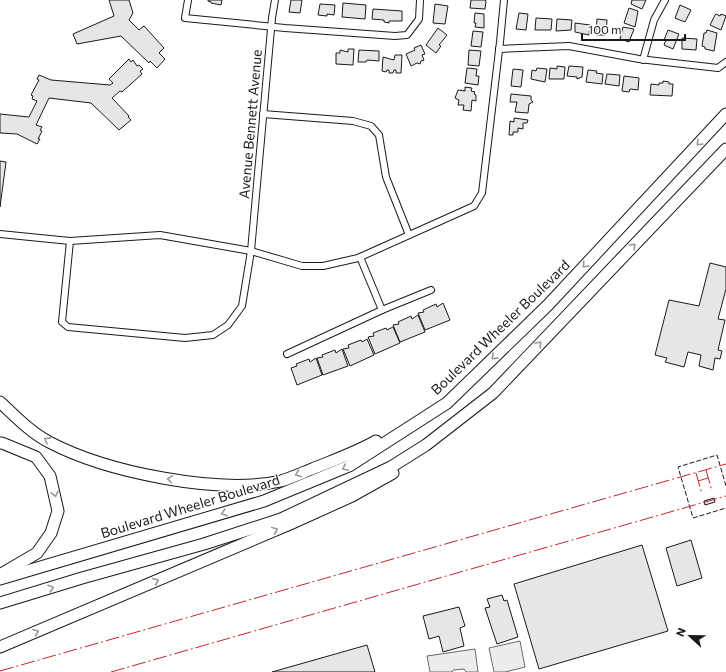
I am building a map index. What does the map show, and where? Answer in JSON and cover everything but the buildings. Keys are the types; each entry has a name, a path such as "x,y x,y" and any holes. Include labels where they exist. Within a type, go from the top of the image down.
{"highway":[{"name":"Boulevard Wheeler Boulevard","path":"0,578 264,501 349,466 447,403 548,304 726,114"},
{"path":"0,647 283,527 352,496 423,455 468,418 493,393 726,149"},
{"path":"0,402 36,434 49,442 94,460 167,478 220,486 251,485 282,481 358,451 427,411 467,383"},
{"path":"0,603 82,578 204,544 281,519 391,467 426,445 493,393"},
{"path":"0,444 2,443 36,457 50,476 58,511 51,533 37,553 0,575"}],"street":[{"path":"188,0 185,18 395,36 408,35 419,19 420,0"},
{"name":"Avenue Bennett Avenue","path":"70,241 62,322 68,327 185,338 212,335 228,325 242,306 251,251 271,26 275,0"},
{"path":"0,234 70,241 160,235 251,251 302,266 323,266 360,257 474,206 482,193 504,0"},
{"path":"642,60 654,20 665,0"},
{"path":"499,49 569,46 642,60 718,68 726,62"},
{"path":"263,114 353,121 371,126 379,135 386,177 409,234"},
{"path":"360,257 382,310"},
{"path":"287,354 382,310 431,290"}],"shaded area":[{"path":"520,641 525,667 505,672 494,672 489,648"},
{"path":"475,649 478,672 466,672 464,669 453,670 452,672 430,672 427,656"}],"fence":[{"path":"726,486 717,455 678,467 693,518 726,508"}],"power":[{"path":"0,671 726,464"},
{"path":"706,470 712,491"},
{"path":"696,473 702,494"},
{"path":"698,481 708,478"},
{"path":"111,672 726,496"}]}
